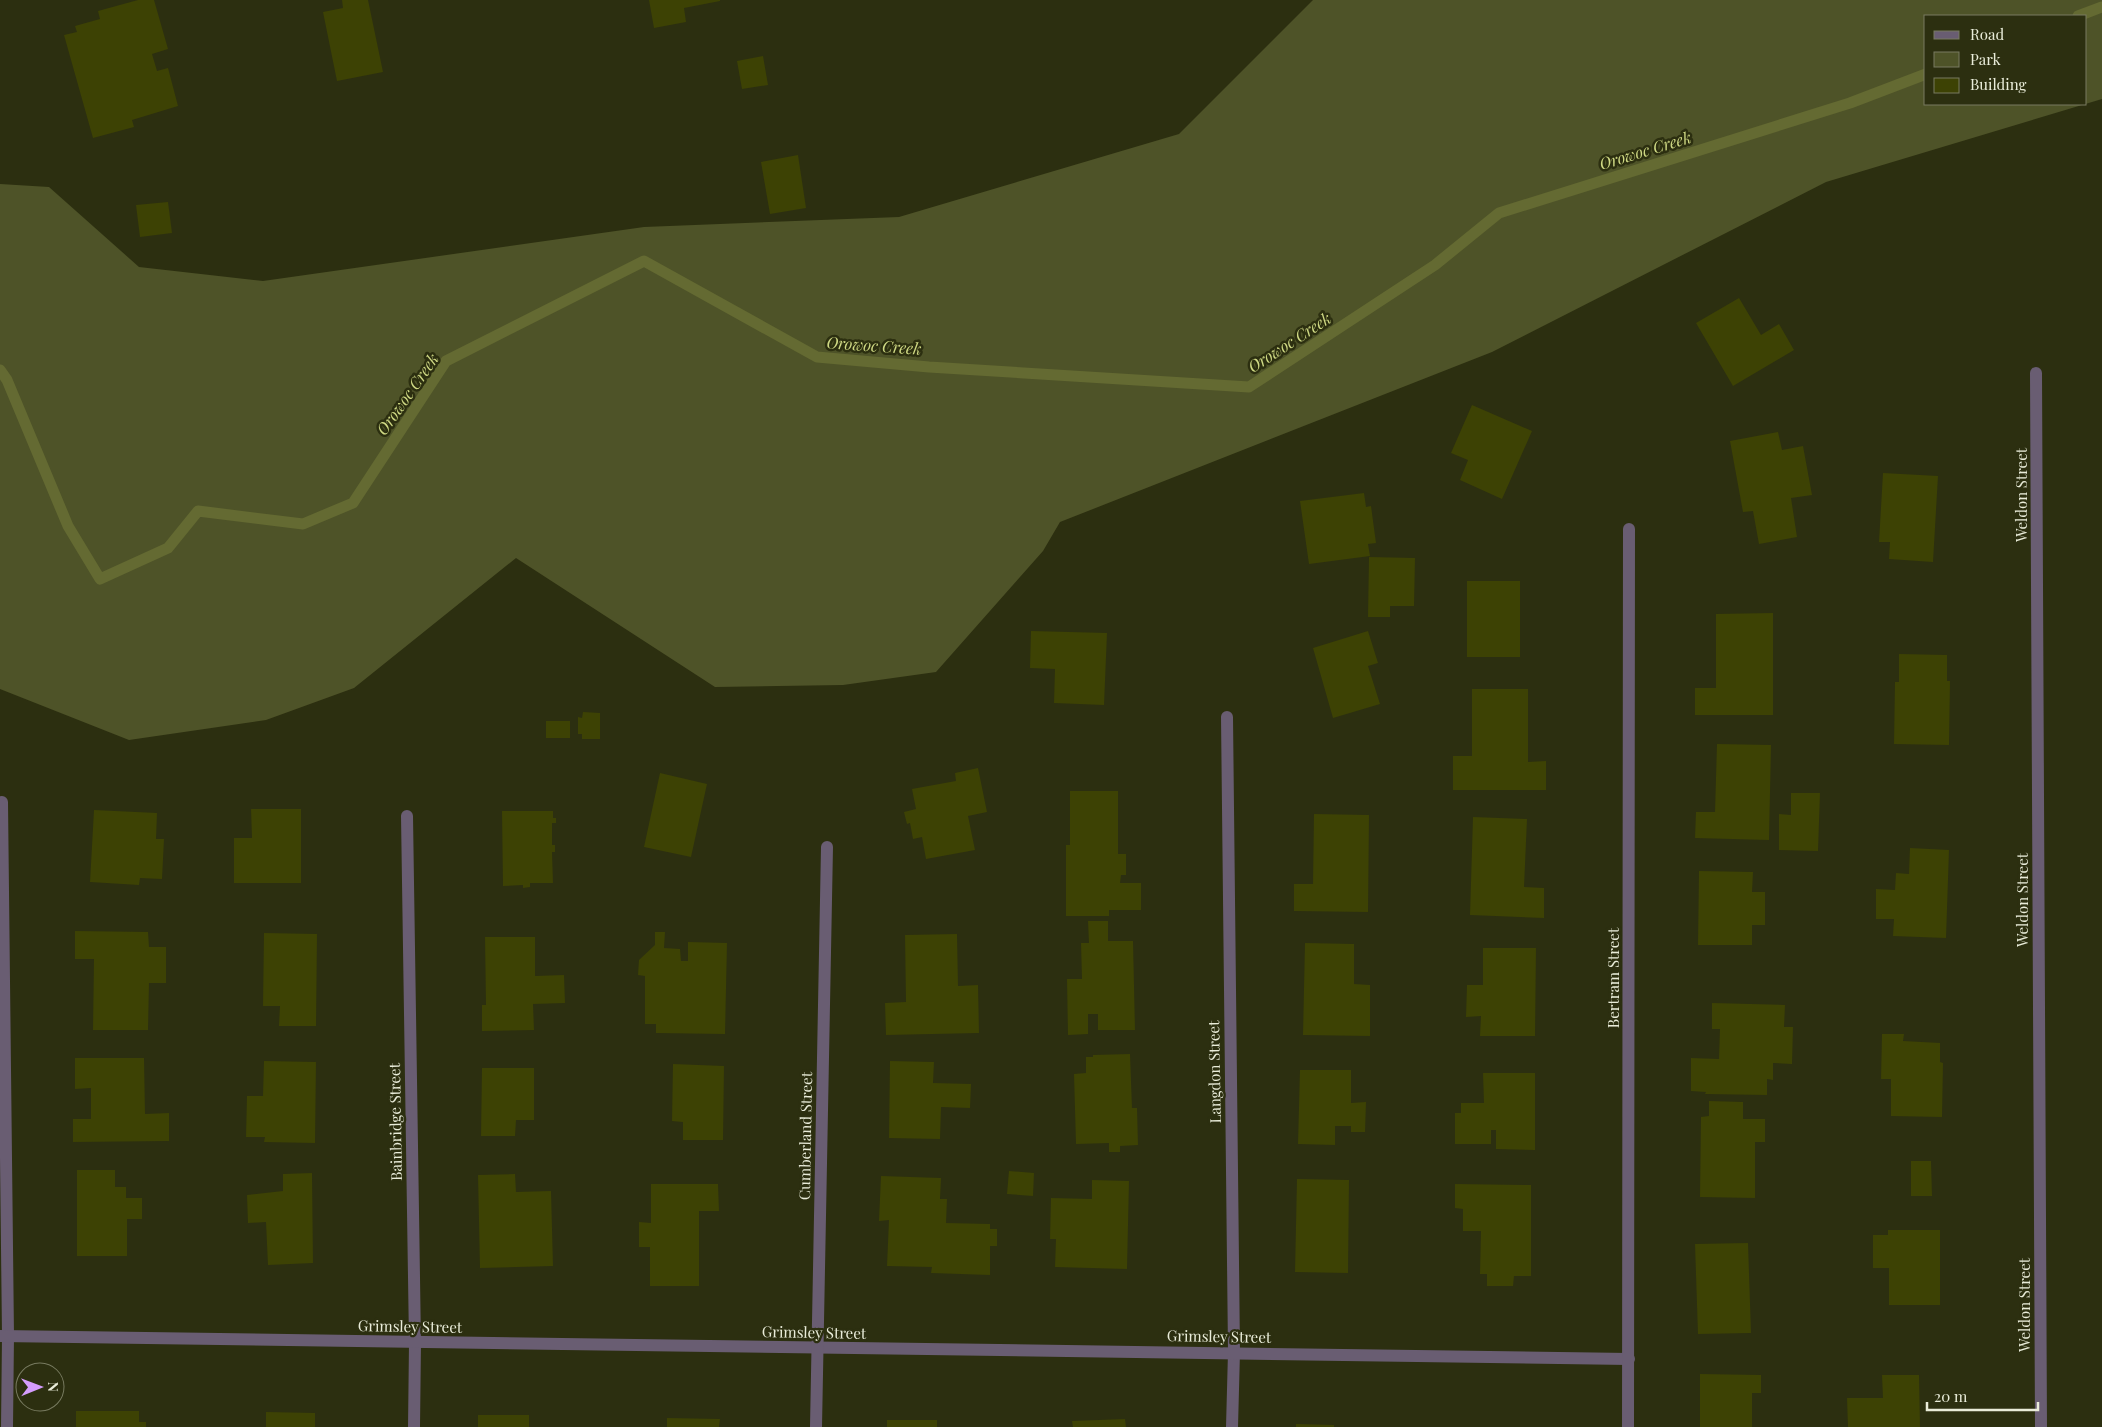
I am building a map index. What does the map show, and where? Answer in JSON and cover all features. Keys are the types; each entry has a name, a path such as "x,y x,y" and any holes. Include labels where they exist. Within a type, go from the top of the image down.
{"street":[{"name":"Weldon Street","path":"2036,373 2040,1427"},
{"name":"Bertram Street","path":"1628,1427 1630,530"},
{"name":"Langdon Street","path":"1227,717 1234,1352 1232,1427"},
{"path":"2,802 4,1336 7,1427"},
{"name":"Bainbridge Street","path":"407,816 415,1343 414,1427"},
{"name":"Cumberland Street","path":"816,1427 827,847"},
{"name":"Grimsley Street","path":"4,1336 1628,1359"}],"green space":[{"path":"1313,0 2102,0 2102,99 2087,104 2087,15 1924,15 1924,105 2082,105 1826,182 1492,352 1060,522 1043,551 936,672 843,685 715,687 516,558 354,688 266,720 129,740 0,689 0,184 49,187 139,267 263,281 644,227 899,217 1179,134"}],"building":[{"path":"138,0 154,0 168,49 152,54 157,71 168,68 178,106 132,120 134,127 93,138 64,35 77,32 75,26 100,19 98,11"},
{"path":"342,0 368,0 383,72 337,81 323,12 343,8"},
{"path":"649,0 720,1 684,8 686,22 654,28"},
{"path":"763,56 768,85 742,89 737,61"},
{"path":"798,155 806,208 770,214 761,162"},
{"path":"168,202 172,233 140,237 136,205"},
{"path":"1739,298 1761,335 1779,324 1794,350 1733,386 1696,323"},
{"path":"1472,405 1532,431 1502,499 1460,480 1468,460 1451,453"},
{"path":"1778,432 1782,450 1803,446 1812,495 1791,498 1797,537 1759,544 1753,511 1743,512 1730,441"},
{"path":"1883,473 1938,476 1933,562 1889,559 1890,542 1879,542"},
{"path":"1364,493 1366,507 1371,506 1376,543 1368,544 1370,556 1309,564 1300,501"},
{"path":"1369,557 1415,558 1414,606 1390,606 1390,617 1368,617"},
{"path":"1467,581 1520,581 1520,657 1467,657"},
{"path":"1773,613 1773,715 1695,715 1695,688 1716,688 1716,614"},
{"path":"1031,631 1107,633 1104,705 1054,703 1055,669 1030,668"},
{"path":"1368,631 1378,663 1368,666 1380,704 1333,718 1313,648"},
{"path":"1899,654 1947,655 1947,681 1950,681 1949,745 1894,744 1895,682 1899,682"},
{"path":"1472,689 1528,689 1528,762 1546,761 1546,790 1453,790 1453,756 1472,756"},
{"path":"583,712 600,713 600,739 582,739 582,734 578,734 578,717 582,718"},
{"path":"546,721 570,721 570,738 546,738"},
{"path":"1717,744 1771,745 1769,840 1695,838 1696,812 1715,812"},
{"path":"978,768 987,812 968,816 975,850 926,859 922,837 913,839 910,823 907,824 904,812 916,809 912,789 956,781 955,773"},
{"path":"660,773 707,784 691,857 644,847"},
{"path":"1070,791 1118,791 1118,854 1126,854 1126,875 1121,875 1120,883 1141,883 1141,910 1109,910 1109,916 1066,916 1066,845 1070,845"},
{"path":"1791,793 1820,793 1818,851 1779,850 1779,814 1791,815"},
{"path":"251,809 301,809 301,883 234,883 234,838 252,838"},
{"path":"94,810 157,813 156,839 164,839 162,879 140,878 139,885 90,882"},
{"path":"502,811 553,811 553,818 556,818 556,823 552,823 552,845 555,845 555,852 552,852 553,883 530,883 530,887 523,888 523,885 503,886"},
{"path":"1314,814 1369,815 1368,912 1294,911 1294,884 1313,884"},
{"path":"1473,817 1527,819 1524,887 1544,888 1544,918 1470,915"},
{"path":"1910,848 1949,850 1946,938 1893,936 1894,919 1876,919 1876,889 1895,890 1896,873 1909,874"},
{"path":"1699,871 1753,872 1752,892 1765,892 1765,925 1752,925 1752,945 1698,945"},
{"path":"1088,921 1108,921 1108,941 1133,941 1135,1030 1098,1030 1098,1014 1088,1014 1088,1034 1068,1035 1067,979 1082,979 1081,943 1089,943"},
{"path":"75,931 148,932 149,947 166,947 166,983 149,983 148,1030 93,1030 94,959 75,959"},
{"path":"655,932 665,932 664,948 680,949 681,961 688,961 688,942 727,943 725,1034 656,1033 656,1024 645,1024 645,976 638,975 639,960 655,945"},
{"path":"264,933 317,934 316,1026 279,1026 280,1006 263,1006"},
{"path":"957,934 958,986 978,985 979,1033 886,1035 885,1003 906,1002 905,935"},
{"path":"485,937 535,937 535,976 564,975 565,1003 533,1004 534,1030 482,1031 482,1005 486,1005"},
{"path":"1305,943 1354,944 1354,984 1370,985 1370,1036 1303,1035"},
{"path":"1483,948 1536,948 1535,1036 1480,1036 1481,1016 1466,1017 1467,985 1483,985"},
{"path":"1712,1003 1785,1005 1784,1027 1793,1027 1792,1064 1773,1063 1773,1080 1767,1079 1767,1095 1705,1094 1706,1092 1691,1091 1691,1058 1719,1059 1720,1029 1712,1029"},
{"path":"1882,1034 1904,1034 1903,1041 1940,1043 1940,1062 1943,1063 1942,1117 1891,1116 1891,1079 1881,1079"},
{"path":"1130,1054 1132,1108 1137,1108 1138,1145 1120,1146 1120,1152 1109,1152 1109,1143 1076,1144 1074,1074 1086,1073 1086,1057 1093,1057 1093,1055"},
{"path":"75,1058 144,1058 145,1114 169,1113 169,1141 73,1142 73,1119 91,1119 91,1088 75,1089"},
{"path":"264,1061 316,1062 315,1143 264,1142 265,1137 246,1137 247,1096 263,1096"},
{"path":"890,1061 934,1062 933,1083 971,1084 970,1108 941,1107 940,1139 889,1138"},
{"path":"673,1064 724,1066 723,1140 683,1140 683,1122 672,1121"},
{"path":"482,1068 534,1068 534,1120 516,1120 515,1136 481,1136"},
{"path":"1300,1070 1351,1070 1351,1103 1366,1102 1365,1132 1351,1132 1351,1126 1335,1126 1335,1145 1298,1144"},
{"path":"1483,1073 1535,1073 1535,1150 1496,1149 1496,1130 1491,1130 1491,1144 1455,1144 1455,1113 1461,1113 1461,1103 1484,1103"},
{"path":"1709,1101 1743,1102 1743,1119 1765,1119 1765,1142 1755,1142 1755,1198 1700,1197 1701,1117 1709,1116"},
{"path":"1911,1161 1931,1161 1932,1196 1911,1196"},
{"path":"77,1170 115,1170 115,1187 126,1187 126,1198 142,1198 142,1219 127,1219 127,1256 77,1256"},
{"path":"1009,1171 1034,1173 1033,1196 1007,1194"},
{"path":"312,1173 313,1263 268,1265 266,1222 248,1223 247,1195 283,1191 283,1174"},
{"path":"515,1174 516,1192 551,1191 553,1266 480,1268 478,1175"},
{"path":"881,1176 941,1178 940,1199 947,1199 946,1223 990,1224 990,1229 997,1229 997,1246 990,1246 990,1275 931,1273 932,1267 887,1266 889,1220 879,1221"},
{"path":"1297,1179 1349,1180 1348,1273 1295,1272"},
{"path":"1092,1180 1129,1181 1127,1269 1055,1267 1056,1239 1050,1239 1051,1198 1092,1199"},
{"path":"651,1184 718,1184 719,1211 699,1211 699,1286 650,1286 650,1247 639,1247 639,1222 651,1223"},
{"path":"1455,1184 1531,1185 1531,1276 1514,1276 1513,1286 1487,1286 1487,1274 1480,1274 1481,1231 1463,1231 1463,1209 1455,1208"},
{"path":"1888,1230 1940,1230 1940,1305 1889,1305 1889,1268 1873,1268 1873,1235 1888,1235"},
{"path":"1748,1243 1751,1333 1698,1334 1695,1244"},
{"path":"1700,1374 1761,1375 1761,1393 1752,1393 1752,1427 1700,1427"},
{"path":"1882,1375 1919,1375 1920,1427 1848,1427 1847,1398 1883,1398"},
{"path":"76,1411 139,1411 139,1422 146,1422 146,1427 76,1427"},
{"path":"266,1412 315,1413 315,1427 266,1427"},
{"path":"478,1415 529,1415 529,1427 478,1427"},
{"path":"667,1418 720,1419 719,1427 667,1427"},
{"path":"1125,1419 1126,1427 1073,1427 1072,1421"},
{"path":"887,1420 937,1420 937,1427 887,1427"},
{"path":"1296,1424 1334,1425 1334,1427 1296,1427"}],"waterway":[{"name":"Orowoc Creek","path":"2081,15 2102,7"},
{"name":"Orowoc Creek","path":"0,370 7,380 68,526 100,579 168,548 198,511 303,524 353,503 446,361 644,261 817,357 929,367 1249,387 1435,265 1499,213 1850,103 1924,75"}]}
